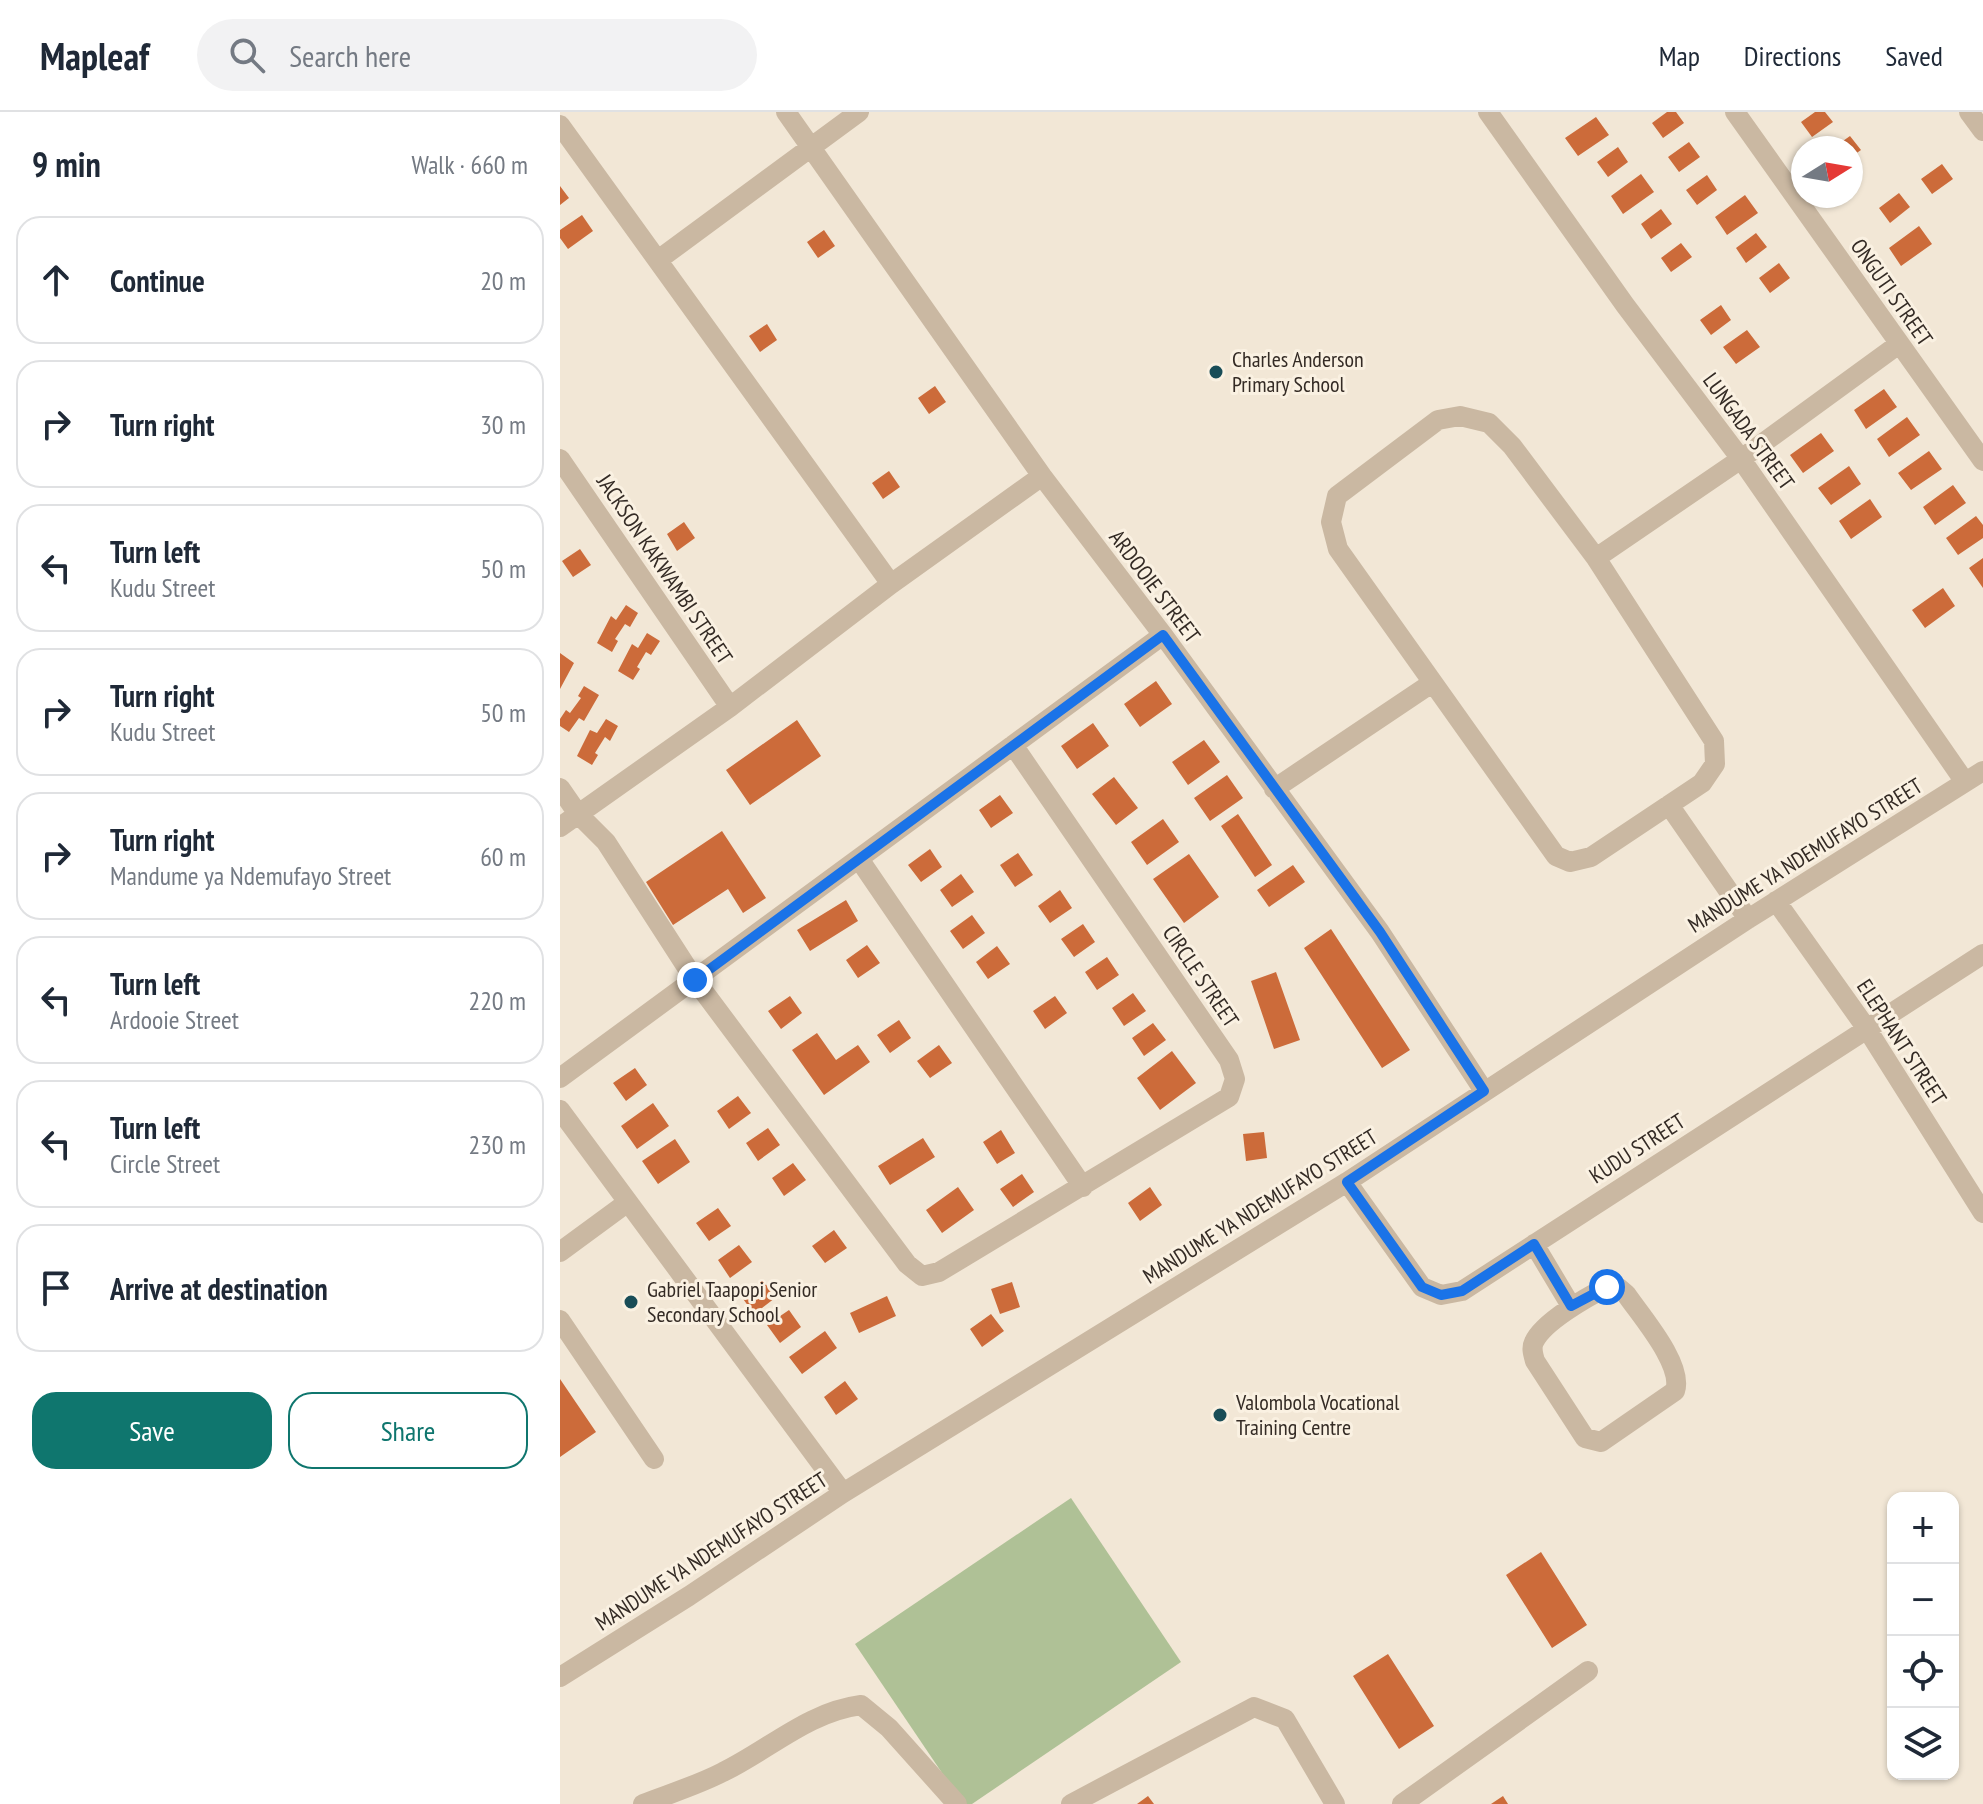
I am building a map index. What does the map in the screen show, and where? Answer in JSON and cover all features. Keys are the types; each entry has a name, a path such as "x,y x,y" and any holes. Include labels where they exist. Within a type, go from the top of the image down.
{"street":[{"name":"ARDOOIE STREET","path":"786,112 1042,476 1163,635 1380,932 1484,1091"},
{"path":"658,260 859,112"},
{"name":"LUNGADA STREET","path":"1488,112 1625,305 1741,459 1965,782"},
{"name":"ONGUTI STREET","path":"1735,112 1983,461"},
{"path":"1969,112 1983,131"},
{"path":"560,125 891,584"},
{"path":"1596,558 1741,459 1899,344"},
{"path":"1460,416 1489,423 1512,446 1596,558 1714,741 1715,764 1702,783 1591,857 1570,862 1556,856 1432,683 1338,549 1331,522 1337,496 1438,420 1460,416"},
{"name":"JACKSON KAKWAMBI STREET","path":"560,459 730,707"},
{"path":"560,827 730,707 891,584 1042,476"},
{"path":"560,1078 1163,635"},
{"path":"1274,789 1432,683"},
{"name":"CIRCLE STREET","path":"695,980 907,1264 922,1276 939,1272 1229,1097 1235,1079 1229,1060 1013,745"},
{"name":"MANDUME YA NDEMUFAYO STREET","path":"560,1677 689,1596 843,1493 1347,1182 1748,919 1983,771"},
{"path":"560,788 578,814 606,842 695,980"},
{"path":"1669,805 1748,919"},
{"path":"859,859 1083,1187"},
{"name":"ELEPHANT STREET","path":"1776,901 1867,1029 1983,1213"},
{"name":"KUDU STREET","path":"1347,1182 1422,1287 1441,1295 1462,1291 1983,954"},
{"path":"560,1110 843,1493"},
{"path":"560,1252 628,1202"},
{"path":"1534,1244 1571,1306"},
{"path":"1607,1287 1619,1288 1676,1368 1675,1391 1601,1442 1585,1438 1532,1352 1535,1339 1571,1306 1607,1287"},
{"path":"560,1320 654,1459"},
{"path":"1402,1804 1588,1671"},
{"path":"643,1804 724,1772 780,1736 838,1708 861,1705 889,1728 957,1804"},
{"path":"1071,1804 1254,1707 1285,1719 1335,1804"}],"green space":[{"path":"1071,1498 1181,1662 972,1804 963,1804 855,1644"}],"building":[{"path":"1667,112 1676,112 1684,123 1663,138 1652,123"},
{"path":"1815,112 1825,112 1833,122 1811,136 1801,122"},
{"path":"1596,117 1609,135 1578,156 1565,138"},
{"path":"1689,142 1700,157 1679,172 1668,157"},
{"path":"1618,147 1628,162 1608,177 1597,162"},
{"path":"1942,164 1953,179 1932,194 1921,179"},
{"path":"1641,174 1654,192 1623,214 1611,196"},
{"path":"1707,175 1717,190 1697,205 1686,190"},
{"path":"560,186 569,198 560,205"},
{"path":"1899,193 1910,207 1890,223 1879,208"},
{"path":"1745,195 1758,213 1727,235 1715,217"},
{"path":"1661,209 1672,224 1651,239 1641,224"},
{"path":"582,215 593,231 568,249 560,238 560,230"},
{"path":"1919,226 1932,244 1901,266 1889,248"},
{"path":"824,230 835,246 818,258 807,242"},
{"path":"1756,233 1767,247 1746,263 1736,248"},
{"path":"1681,243 1692,257 1671,272 1661,258"},
{"path":"1779,263 1790,278 1770,293 1759,278"},
{"path":"1721,305 1731,320 1711,335 1700,320"},
{"path":"767,324 777,340 760,352 749,336"},
{"path":"1747,330 1760,347 1736,364 1723,347"},
{"path":"935,386 946,402 929,414 918,398"},
{"path":"1884,389 1897,407 1866,429 1854,410"},
{"path":"1907,417 1920,435 1889,457 1877,439"},
{"path":"1821,433 1834,451 1803,473 1790,455"},
{"path":"1929,451 1942,469 1911,490 1898,473"},
{"path":"1849,466 1861,484 1831,505 1818,488"},
{"path":"889,471 900,487 883,499 872,483"},
{"path":"1953,485 1966,503 1935,525 1923,507"},
{"path":"1870,499 1882,517 1851,539 1839,521"},
{"path":"1976,516 1983,525 1983,538 1958,555 1946,538"},
{"path":"684,522 695,538 677,551 667,534"},
{"path":"580,549 591,565 573,577 562,561"},
{"path":"1983,558 1983,588 1969,568"},
{"path":"1943,588 1955,606 1925,628 1912,610"},
{"path":"626,605 638,613 630,627 625,624 615,639 618,641 612,652 597,643 611,616 616,620"},
{"path":"647,633 660,641 651,655 646,652 633,680 618,671 632,644 638,648"},
{"path":"560,653 574,663 560,689"},
{"path":"1156,681 1172,704 1140,727 1124,704"},
{"path":"584,686 599,695 584,721 579,718 569,732 560,726 560,719 566,710 570,713 581,698 578,696"},
{"path":"606,719 618,726 610,741 605,737 592,765 577,756 590,730 597,733"},
{"path":"797,720 821,756 750,805 726,770"},
{"path":"1093,723 1109,746 1077,769 1061,746"},
{"path":"1204,740 1220,762 1188,785 1172,762"},
{"path":"1227,775 1243,798 1210,821 1194,798"},
{"path":"1114,777 1138,808 1116,825 1092,794"},
{"path":"1000,795 1013,813 991,828 979,810"},
{"path":"1238,814 1272,865 1255,877 1221,826"},
{"path":"1163,819 1179,842 1147,865 1131,842"},
{"path":"722,831 766,898 743,913 728,889 673,925 646,882"},
{"path":"930,849 942,867 921,882 908,865"},
{"path":"1018,853 1033,875 1015,887 1000,865"},
{"path":"1189,854 1219,897 1184,923 1153,879"},
{"path":"1293,865 1305,882 1269,907 1257,890"},
{"path":"961,874 974,892 952,907 940,890"},
{"path":"1060,890 1072,908 1050,923 1038,906"},
{"path":"846,900 858,921 810,951 797,930"},
{"path":"972,915 985,933 963,949 950,931"},
{"path":"1083,924 1095,942 1074,957 1061,939"},
{"path":"1331,929 1410,1050 1382,1068 1304,948"},
{"path":"867,945 880,963 858,978 846,960"},
{"path":"997,946 1010,964 988,979 976,962"},
{"path":"1107,957 1119,975 1097,990 1085,972"},
{"path":"1276,972 1300,1040 1274,1049 1251,981"},
{"path":"1133,993 1146,1011 1124,1026 1112,1008"},
{"path":"790,996 802,1013 781,1029 768,1011"},
{"path":"1055,996 1067,1013 1045,1029 1033,1011"},
{"path":"899,1020 911,1038 890,1053 877,1035"},
{"path":"1153,1023 1166,1040 1144,1056 1132,1038"},
{"path":"817,1033 836,1060 858,1045 870,1062 824,1095 792,1050"},
{"path":"939,1045 952,1063 930,1078 917,1061"},
{"path":"1172,1051 1196,1083 1160,1110 1137,1078"},
{"path":"635,1068 647,1085 626,1101 613,1083"},
{"path":"738,1096 751,1113 729,1129 717,1111"},
{"path":"653,1103 669,1126 637,1149 621,1126"},
{"path":"768,1128 780,1145 758,1161 746,1143"},
{"path":"1001,1130 1015,1153 997,1164 983,1142"},
{"path":"1264,1132 1267,1158 1246,1161 1243,1134"},
{"path":"923,1138 935,1157 890,1185 878,1166"},
{"path":"675,1139 690,1162 658,1184 642,1161"},
{"path":"793,1163 806,1180 784,1196 772,1178"},
{"path":"1022,1174 1034,1192 1013,1207 1000,1189"},
{"path":"958,1187 974,1210 942,1233 926,1210"},
{"path":"1150,1187 1162,1205 1140,1221 1128,1203"},
{"path":"718,1208 731,1226 709,1241 696,1223"},
{"path":"834,1230 847,1248 825,1263 812,1246"},
{"path":"739,1245 752,1262 730,1278 718,1260"},
{"path":"763,1280 775,1298 754,1314 741,1296"},
{"path":"1012,1282 1020,1307 1000,1314 991,1289"},
{"path":"887,1296 896,1316 859,1333 850,1313"},
{"path":"789,1310 801,1327 780,1343 767,1325"},
{"path":"991,1314 1004,1331 982,1347 970,1329"},
{"path":"825,1331 837,1348 802,1374 789,1357"},
{"path":"560,1379 596,1432 560,1457"},
{"path":"845,1381 858,1399 836,1415 824,1397"},
{"path":"1541,1552 1587,1625 1552,1648 1506,1575"},
{"path":"1388,1654 1434,1726 1399,1749 1353,1676"},
{"path":"1148,1796 1154,1804 1137,1804"},
{"path":"1503,1796 1508,1804 1491,1804"}],"place":[{"name":"Charles Anderson Primary School","path":"1216,372"},
{"name":"Gabriel Taapopi Senior Secondary School","path":"631,1302"},
{"name":"Valombola Vocational Training Centre","path":"1220,1415"}],"route":[{"path":"695,980 1163,635 1380,932 1484,1091 1347,1182 1422,1287 1441,1295 1462,1291 1534,1244 1571,1306 1607,1287"}]}
